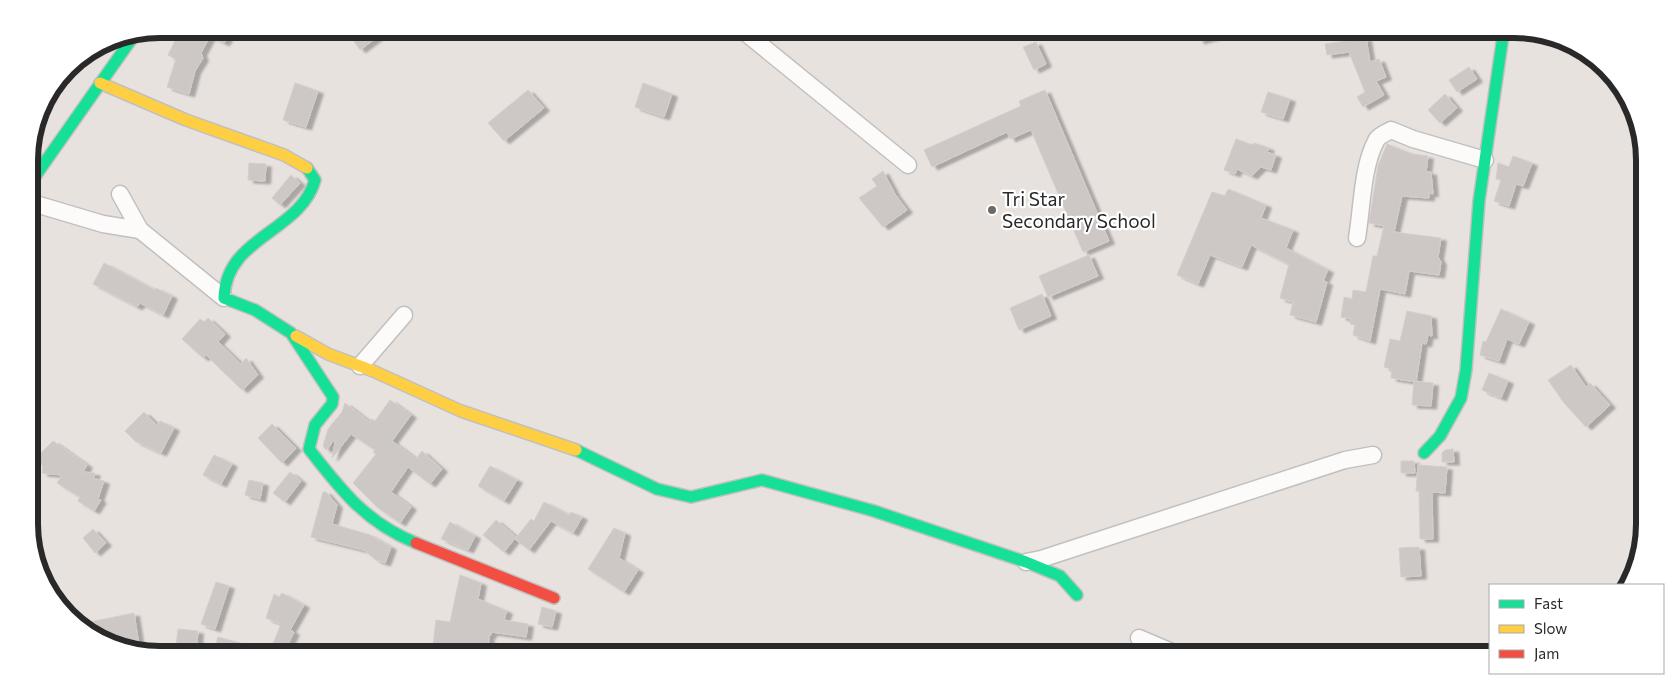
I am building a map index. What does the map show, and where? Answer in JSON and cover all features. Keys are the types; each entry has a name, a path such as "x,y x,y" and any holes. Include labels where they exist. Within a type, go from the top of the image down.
{"street":[{"path":"752,38 908,165"},
{"path":"1424,453 1446,428 1461,398 1466,370 1479,202 1503,38"},
{"path":"38,172 129,42"},
{"path":"100,82 186,120 284,155 307,168 313,174 314,180 307,201 230,265 222,285 224,298"},
{"path":"1357,238 1366,174 1376,139 1391,130 1413,139 1485,160"},
{"path":"120,194 140,230 224,298 255,310 328,354 360,366 461,411 573,449 657,489 678,495 691,497 762,480 874,511 1026,562 1060,576 1077,596"},
{"path":"38,205 103,224 140,230"},
{"path":"360,366 404,315"},
{"path":"291,333 334,398 332,404 315,425 309,450 366,516 393,534 554,598"},
{"path":"1026,562 1041,559 1345,460 1373,455"},
{"path":"1138,638 1157,646"}],"building":[{"path":"176,38 209,38 201,53 203,58 195,71 189,94 167,87 176,59 168,55"},
{"path":"214,38 227,38 224,43"},
{"path":"352,38 376,38 360,50"},
{"path":"1198,38 1210,38 1199,41"},
{"path":"1366,38 1370,62 1379,59 1386,77 1376,81 1384,95 1363,107 1357,97 1365,92 1349,52 1327,55 1325,44"},
{"path":"1036,42 1046,64 1034,70 1023,47"},
{"path":"1469,67 1477,79 1457,92 1449,80"},
{"path":"295,83 318,91 306,127 283,120"},
{"path":"643,83 672,94 664,117 635,107"},
{"path":"528,90 544,108 504,141 488,123"},
{"path":"1045,90 1109,241 1083,252 1031,130 1010,139 1007,132 932,167 924,150 1021,106 1019,101"},
{"path":"1268,92 1290,99 1283,119 1261,112"},
{"path":"1445,94 1457,108 1440,123 1428,110"},
{"path":"1236,139 1252,145 1254,143 1269,148 1267,152 1276,155 1271,170 1261,167 1252,176 1237,169 1235,174 1224,170"},
{"path":"1387,144 1412,154 1428,156 1426,172 1431,172 1433,194 1429,193 1429,198 1402,196 1394,232 1441,238 1438,257 1441,262 1439,275 1409,271 1405,294 1380,289 1370,341 1353,335 1355,325 1350,324 1351,319 1341,317 1344,297 1352,299 1353,290 1366,292 1373,256 1377,256 1384,226 1369,223 1378,166"},
{"path":"1513,156 1532,163 1523,186 1516,184 1509,206 1494,201 1501,180 1496,179 1498,163 1509,167"},
{"path":"249,163 266,164 265,181 248,180"},
{"path":"883,171 895,194 907,210 883,227 859,198 877,186 872,179"},
{"path":"291,175 300,183 280,205 272,198"},
{"path":"1228,189 1266,205 1261,218 1293,230 1286,248 1328,270 1323,281 1327,282 1316,322 1290,315 1293,302 1280,298 1289,264 1251,245 1242,267 1210,255 1198,284 1177,275 1212,192 1225,196"},
{"path":"1089,255 1098,276 1048,297 1039,276"},
{"path":"104,263 155,290 156,288 172,296 163,315 140,303 137,307 93,284"},
{"path":"1042,294 1051,316 1019,330 1010,308"},
{"path":"1501,309 1529,322 1519,344 1507,339 1499,361 1480,355 1483,341 1486,342"},
{"path":"1407,311 1431,316 1432,336 1428,335 1426,344 1422,343 1416,382 1391,378 1392,369 1384,367 1390,339 1400,341"},
{"path":"208,318 225,334 218,342 241,364 246,358 258,375 242,390 206,355 203,358 182,339 200,319 204,322"},
{"path":"1571,365 1586,387 1590,383 1610,405 1586,427 1564,403 1548,380"},
{"path":"1489,373 1508,381 1501,398 1482,390"},
{"path":"1414,381 1433,383 1431,406 1412,405"},
{"path":"390,400 411,415 392,441 416,459 422,451 442,469 430,484 408,467 391,492 411,507 400,523 377,507 353,483 376,454 373,452 375,450 351,434 332,458 336,438 326,450 323,446 328,429 342,412 345,403 370,422 372,419 375,421"},
{"path":"144,412 157,425 160,421 174,428 161,453 135,441 125,431"},
{"path":"272,424 296,448 282,463 258,438"},
{"path":"53,441 87,465 83,472 95,473 93,478 104,481 98,499 101,500 94,511 78,501 80,497 57,483 62,475 42,473 43,466 38,462 38,456"},
{"path":"1453,449 1454,462 1442,462 1442,453 1445,450"},
{"path":"214,455 232,464 221,484 203,475"},
{"path":"1401,461 1414,461 1415,473 1401,473"},
{"path":"1418,465 1447,467 1445,493 1432,492 1433,539 1420,539 1419,491 1416,491"},
{"path":"490,466 517,480 504,501 478,486"},
{"path":"290,472 301,481 285,502 273,493"},
{"path":"249,480 263,483 260,499 245,495"},
{"path":"323,492 326,492 337,505 332,524 370,535 391,547 385,563 376,560 364,550 311,537"},
{"path":"544,502 569,515 571,512 582,517 573,533 551,521 529,550 515,539 531,519 534,521"},
{"path":"496,520 516,537 504,552 483,535"},
{"path":"450,522 475,536 468,550 441,539"},
{"path":"614,528 625,533 619,558 638,570 624,592 588,569"},
{"path":"93,529 106,543 95,553 83,538"},
{"path":"1419,547 1421,576 1401,577 1399,548"},
{"path":"460,575 481,583 478,599 507,611 504,620 528,624 526,637 491,632 488,646 433,645 436,620 450,622"},
{"path":"216,582 229,586 215,629 201,624"},
{"path":"282,593 304,605 290,630 294,632 287,646 272,646 281,624 266,618 274,594 279,597"},
{"path":"542,607 556,611 552,627 538,624"},
{"path":"134,613 139,644 105,634 87,622"},
{"path":"178,629 198,631 197,646 176,646"},
{"path":"218,637 251,646 221,646 216,644"}],"traffic: fast":[{"path":"1424,453 1440,436 1461,398 1466,370 1479,201 1503,38"},
{"path":"38,172 130,42"},
{"path":"307,168 315,180 307,198 295,212 250,247 237,261 228,277 224,298 255,310 291,333 333,397 332,404 315,425 309,449 356,504 383,526 416,543"},
{"path":"576,450 657,489 691,497 762,480 874,511 1026,562 1060,576 1077,595"}],"traffic: slow":[{"path":"100,83 186,120 284,155 307,168"},
{"path":"296,336 328,354 373,371 461,411 576,450"}],"traffic: jam":[{"path":"416,543 554,598"}],"place":[{"name":"Tri Star Secondary School","path":"992,210"}]}
